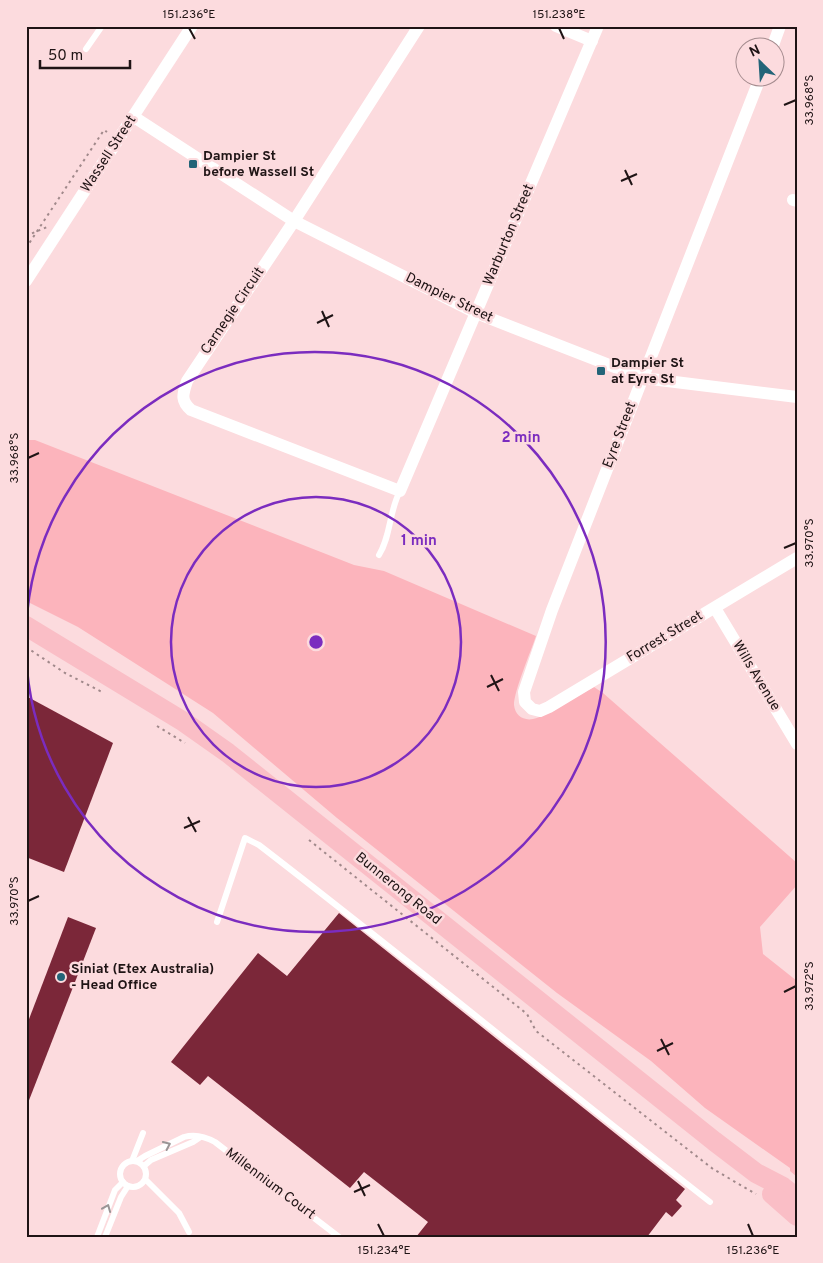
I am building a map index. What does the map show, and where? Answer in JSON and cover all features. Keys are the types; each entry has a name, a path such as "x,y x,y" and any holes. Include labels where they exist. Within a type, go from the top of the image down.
{"main road":[{"name":"Bunnerong Road","path":"26,626 167,712 228,753 756,1173 784,1187 797,1198"},
{"name":"Bunnerong Road","path":"756,1173 775,1197 797,1216"}],"street":[{"name":"Wassell Street","path":"26,281 192,26"},
{"name":"Carnegie Circuit","path":"400,491 191,410 185,404 183,396 187,381 294,221 418,26"},
{"path":"556,26 592,41"},
{"name":"Warburton Street","path":"400,491 598,26"},
{"path":"776,38 780,26"},
{"name":"Eyre Street","path":"532,709 525,702 524,692 552,610 756,88"},
{"name":"Dampier Street","path":"134,117 294,221 476,313 650,380 797,397"},
{"name":"Forrest Street","path":"532,709 540,710 549,707 797,558"},
{"name":"Wills Avenue","path":"715,608 797,744"}],"lane":[{"path":"86,49 102,26"},
{"name":"Warburton Street","path":"379,555 385,546 394,505 400,491"},
{"path":"217,922 245,838 259,844 710,1202"},
{"path":"135,1161 143,1133"},
{"name":"Millennium Court","path":"135,1161 184,1137 206,1137 339,1237"},
{"path":"144,1166 151,1160 199,1138"},
{"path":"146,1180 138,1187 125,1184 120,1178 121,1169 128,1162 135,1161 144,1166 146,1180 179,1213 188,1232"},
{"path":"97,1237 115,1190 125,1184"},
{"path":"105,1237 125,1184"}],"path":[{"path":"26,248 104,130 119,140"},
{"path":"26,647 65,673 108,695"},
{"path":"153,723 184,743"},
{"path":"308,839 526,1014 536,1031 713,1169 754,1192 761,1198"}],"shaded area":[{"path":"26,440 35,440 354,565 384,571 536,636 515,699 515,709 520,716 526,719 540,717 594,687 797,863 797,885 760,927 763,954 797,981 797,1177 790,1171 790,1168 705,1108 651,1061 557,993 337,818 213,713 78,627 26,601"}],"building":[{"path":"26,696 113,743 64,872 26,857"},
{"path":"339,913 685,1189 676,1200 682,1206 672,1217 666,1212 647,1237 416,1237 428,1222 364,1172 350,1188 208,1076 200,1085 171,1062 258,953 287,976"},
{"name":"Siniat (Etex Australia) - Head Office","path":"68,917 96,928 26,1108 26,1027"}],"place":[{"name":"Dampier St before Wassell St","path":"193,164"},
{"name":"Dampier St at Eyre St","path":"601,371"},
{"name":"Siniat (Etex Australia) - Head Office","path":"61,977"}]}
